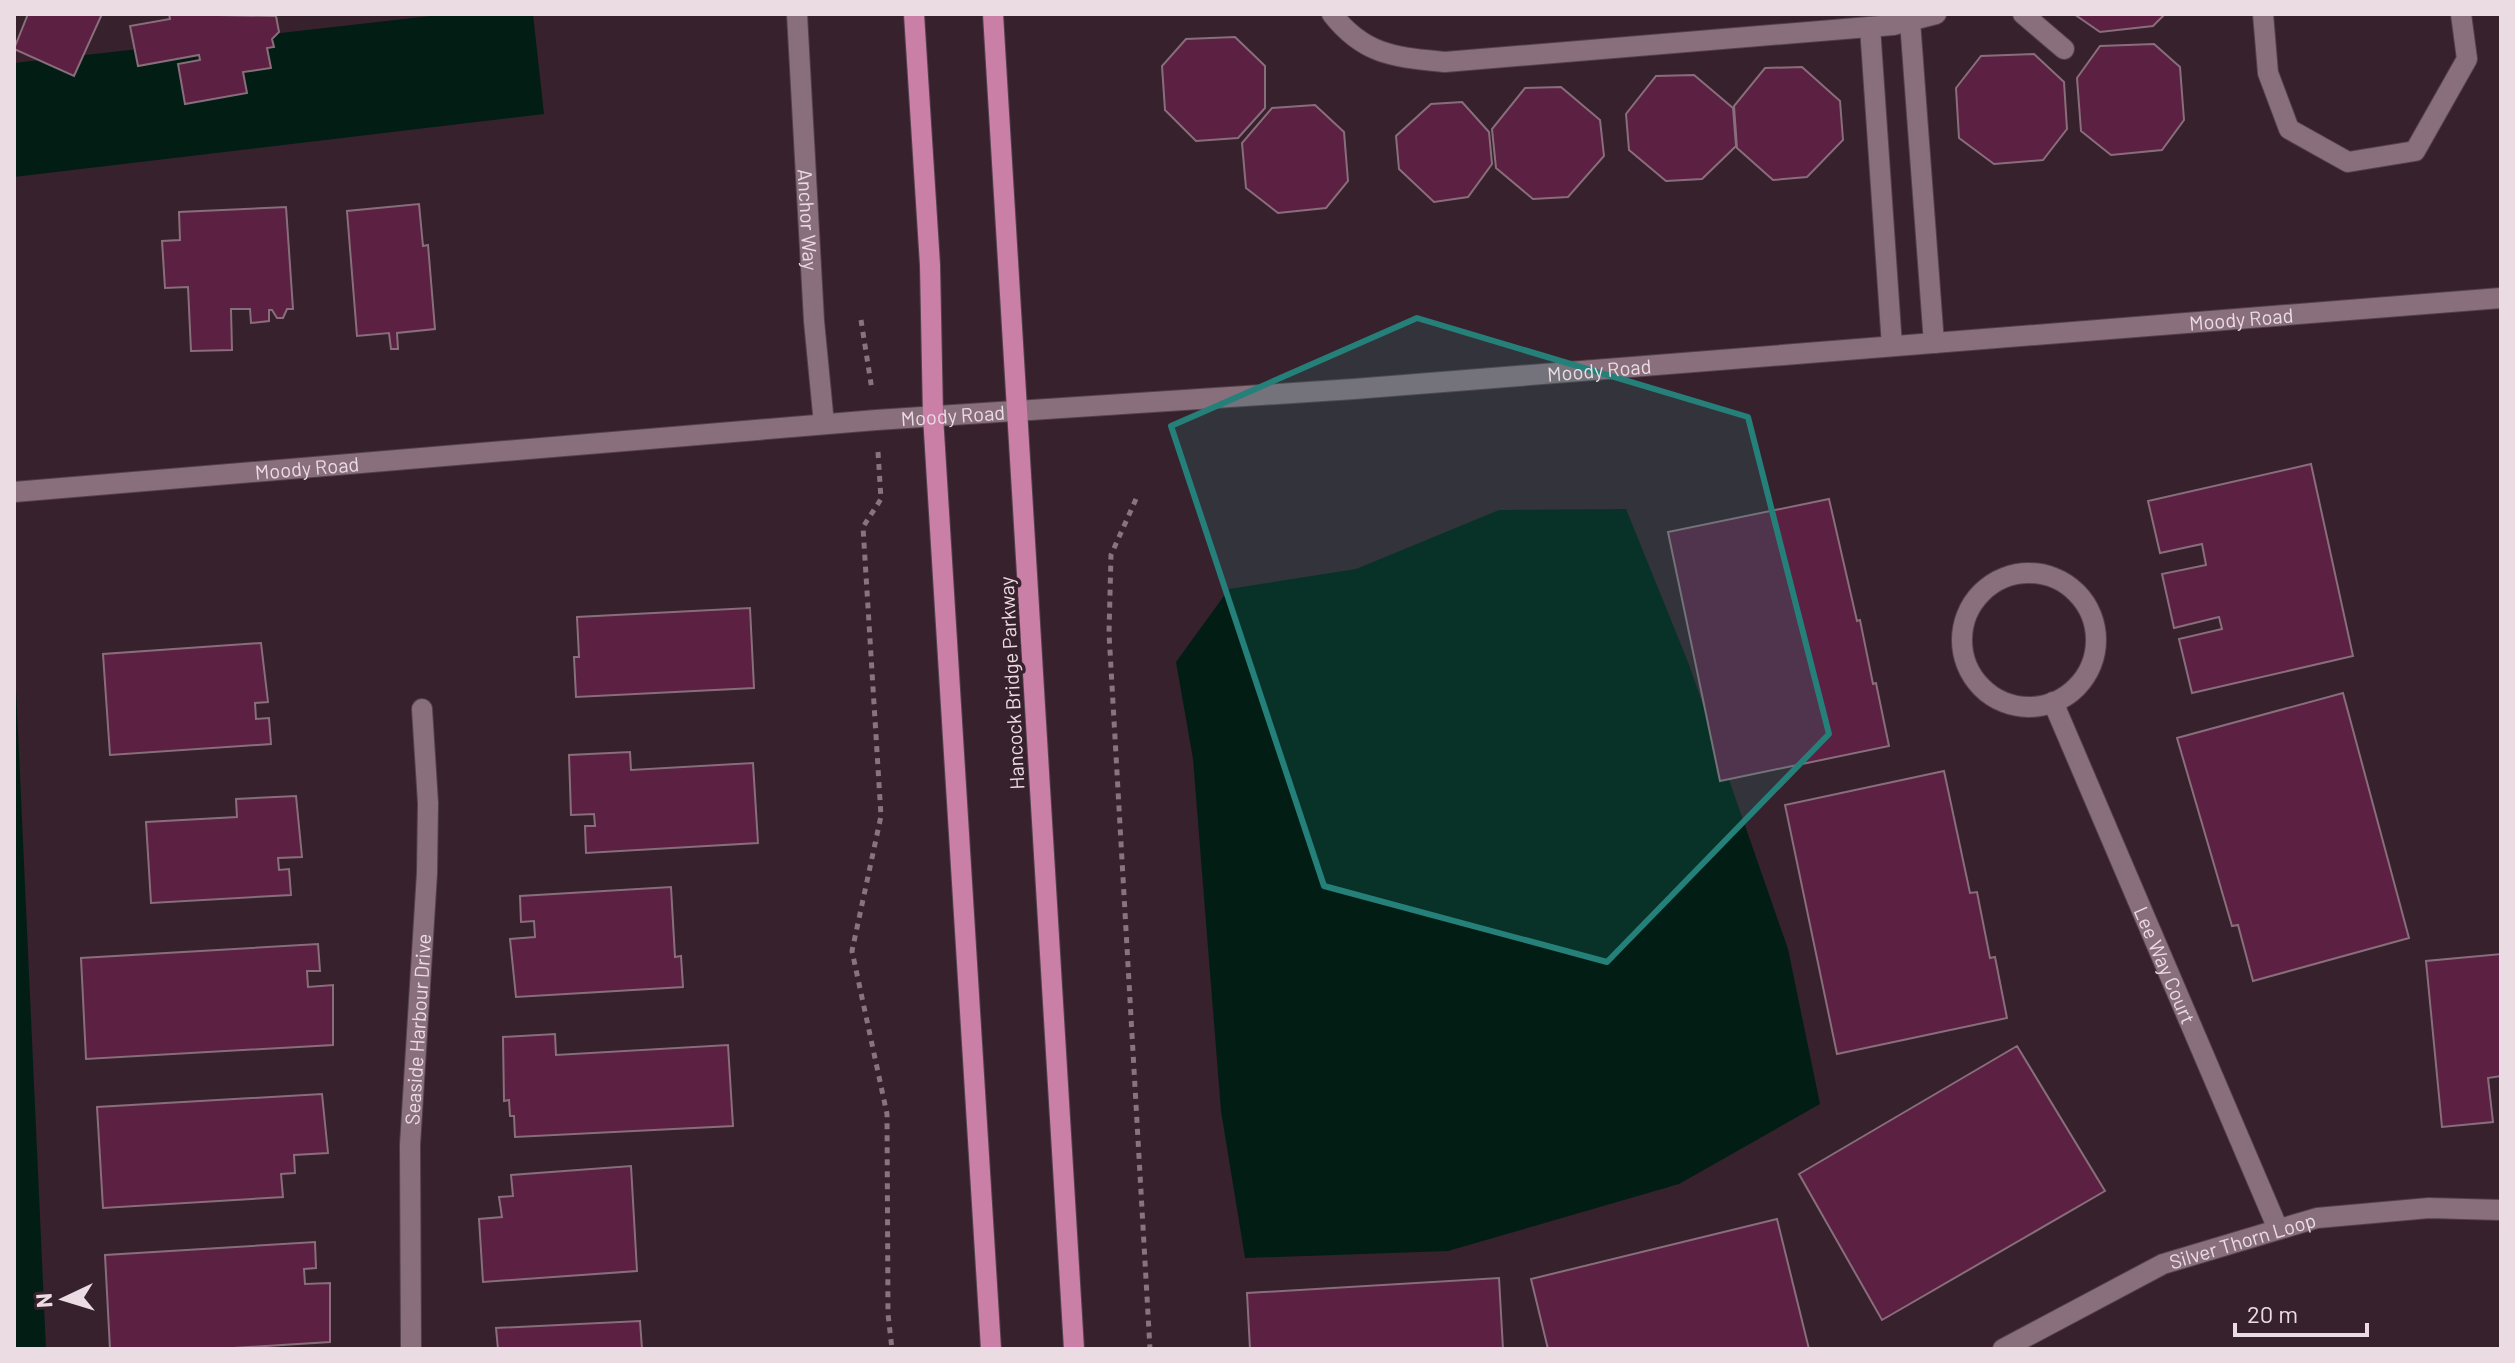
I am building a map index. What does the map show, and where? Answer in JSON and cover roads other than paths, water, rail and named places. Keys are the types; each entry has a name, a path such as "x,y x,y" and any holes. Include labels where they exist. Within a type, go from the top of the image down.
{"main road":[{"path":"914,14 930,265 933,416 991,1349"},
{"name":"Hancock Bridge Parkway","path":"993,14 1074,1349"}],"street":[{"name":"Anchor Way","path":"797,14 814,321 824,424"},
{"path":"1332,14 1342,27 1369,48 1404,58 1445,62 1870,27 1936,14"},
{"path":"2023,14 2064,49"},
{"path":"2263,14 2268,73 2289,129 2348,162 2415,151 2467,59 2461,14"},
{"path":"1910,21 1934,343"},
{"path":"1870,27 1892,346"},
{"name":"Moody Road","path":"14,492 824,424 1354,389 2501,298"},
{"path":"2024,572 2048,575 2070,586 2090,614 2094,625 2093,662 2081,683 2053,702 2041,706 2014,706 1992,697 1975,681 1964,660 1962,632 1968,610 1982,591 2002,578 2024,572"},
{"name":"Lee Way Court","path":"2053,702 2278,1229"},
{"name":"Seaside Harbour Drive","path":"411,1349 410,1145 427,873 428,803 422,709"},
{"name":"Silver Thorn Loop","path":"2003,1349 2163,1264 2317,1218 2429,1208 2501,1210"}]}
